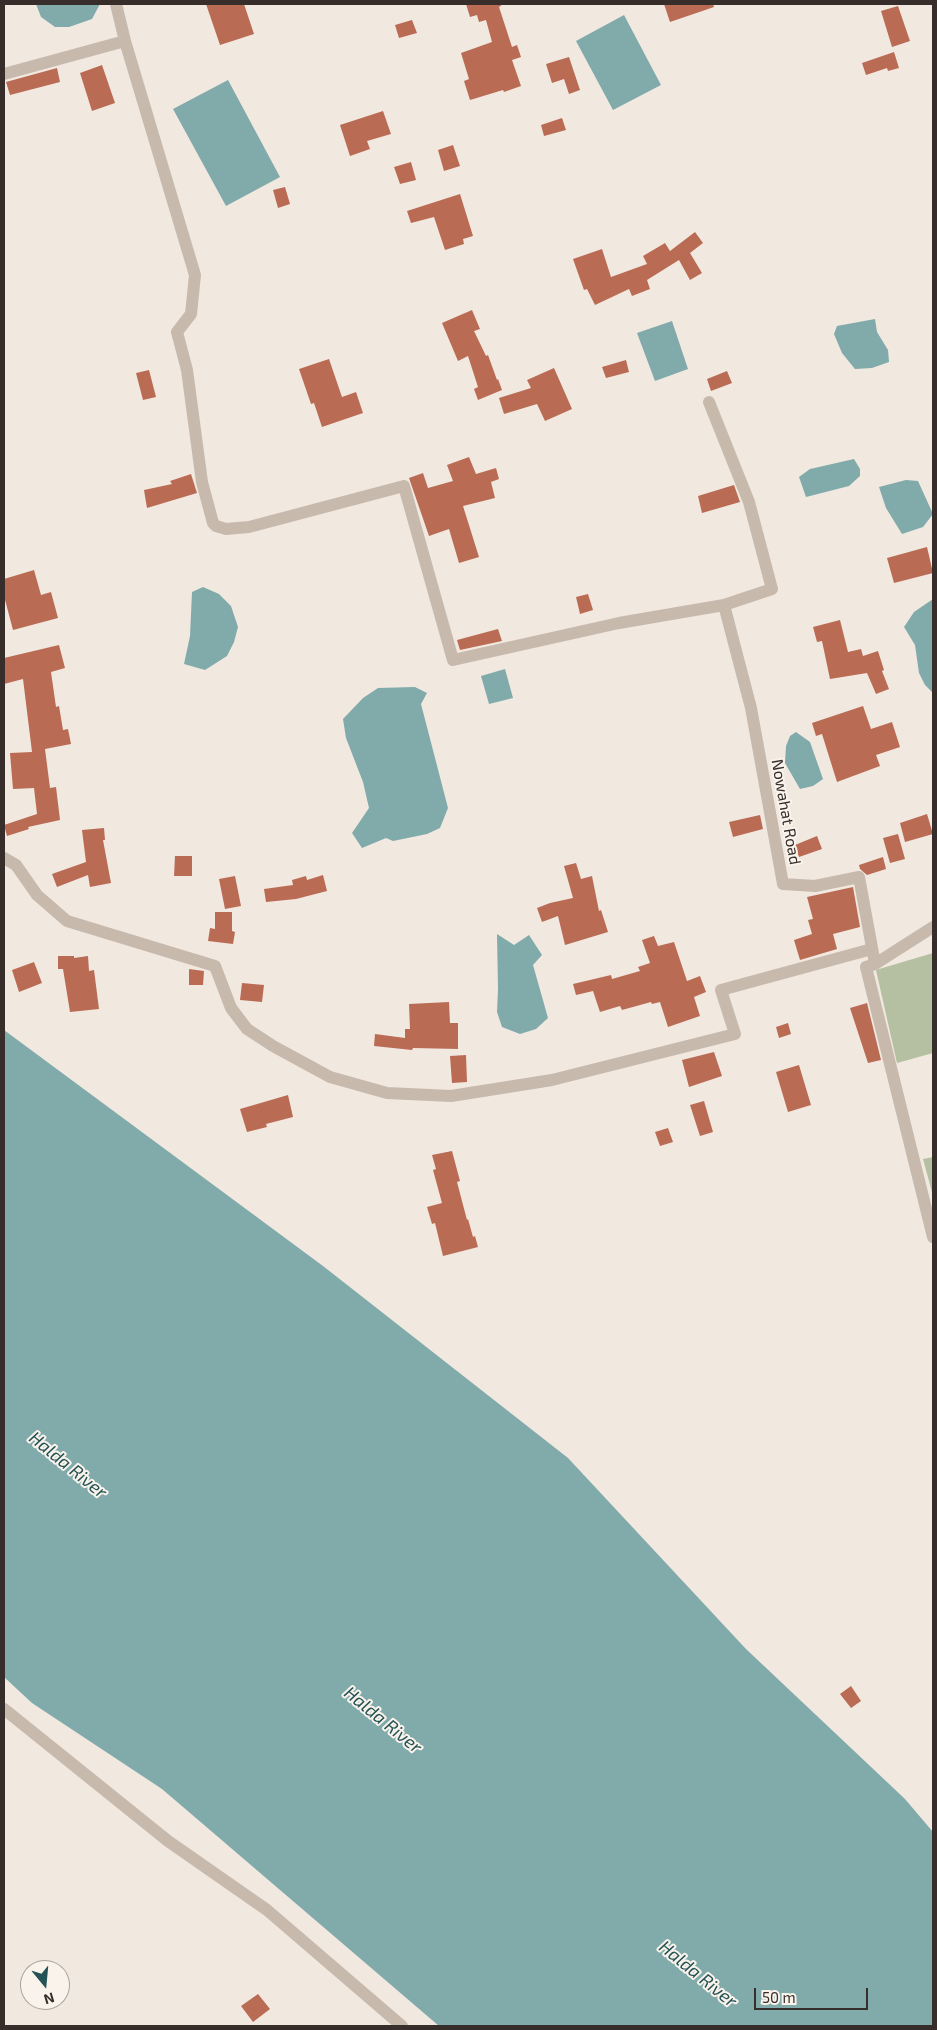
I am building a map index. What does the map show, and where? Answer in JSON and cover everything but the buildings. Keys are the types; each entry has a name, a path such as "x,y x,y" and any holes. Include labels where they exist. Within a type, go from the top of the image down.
{"street":[{"path":"116,4 125,41 196,275 191,314 177,332 187,370 202,482 211,520 216,526 226,529 249,527 404,486 453,660 619,623 724,605 772,589 749,502 710,402"},
{"path":"4,74 125,41"},
{"name":"Nowahat Road","path":"724,605 751,708 783,884 815,886 859,877 875,964 866,967 933,1237"},
{"path":"4,858 16,865 38,895 67,921 216,966 231,1008 247,1029 273,1046 330,1077 387,1094 451,1096 552,1080 734,1034 721,990 872,949"},
{"path":"875,964 933,927"},
{"path":"4,1709 168,1841 267,1910 402,2026"}],"green space":[{"path":"933,953 933,1053 897,1063 876,970"},
{"path":"933,1157 933,1196 923,1159"}],"water":[{"path":"36,4 100,4 92,19 69,27 55,27 41,17"},
{"path":"624,15 661,85 613,110 576,41"},
{"path":"228,80 280,177 226,206 173,109"},
{"path":"875,319 877,332 888,350 889,362 872,368 855,369 842,353 834,334 837,326"},
{"path":"672,321 688,369 655,381 637,333"},
{"path":"854,459 860,469 860,476 849,486 806,497 799,477 810,469"},
{"path":"906,480 918,481 933,514 923,527 902,534 886,508 879,487"},
{"path":"203,587 219,594 231,606 238,627 234,642 227,656 205,670 184,664 190,636 192,592"},
{"path":"933,599 933,693 925,685 919,673 915,645 904,627 914,612"},
{"path":"505,669 513,698 489,704 481,676"},
{"path":"415,687 427,693 421,704 448,808 440,828 427,834 393,841 386,838 362,848 352,833 369,808 363,782 346,738 343,719 363,698 378,688"},
{"path":"796,732 810,742 823,779 813,786 800,789 785,763 786,746 790,736"},
{"path":"497,934 514,945 529,935 542,955 533,965 548,1018 536,1029 520,1034 502,1027 497,1012"},
{"name":"Halda River","path":"4,1030 323,1266 568,1458 746,1649 905,1799 933,1832 933,2026 439,2026 162,1789 32,1703 4,1677"}]}
